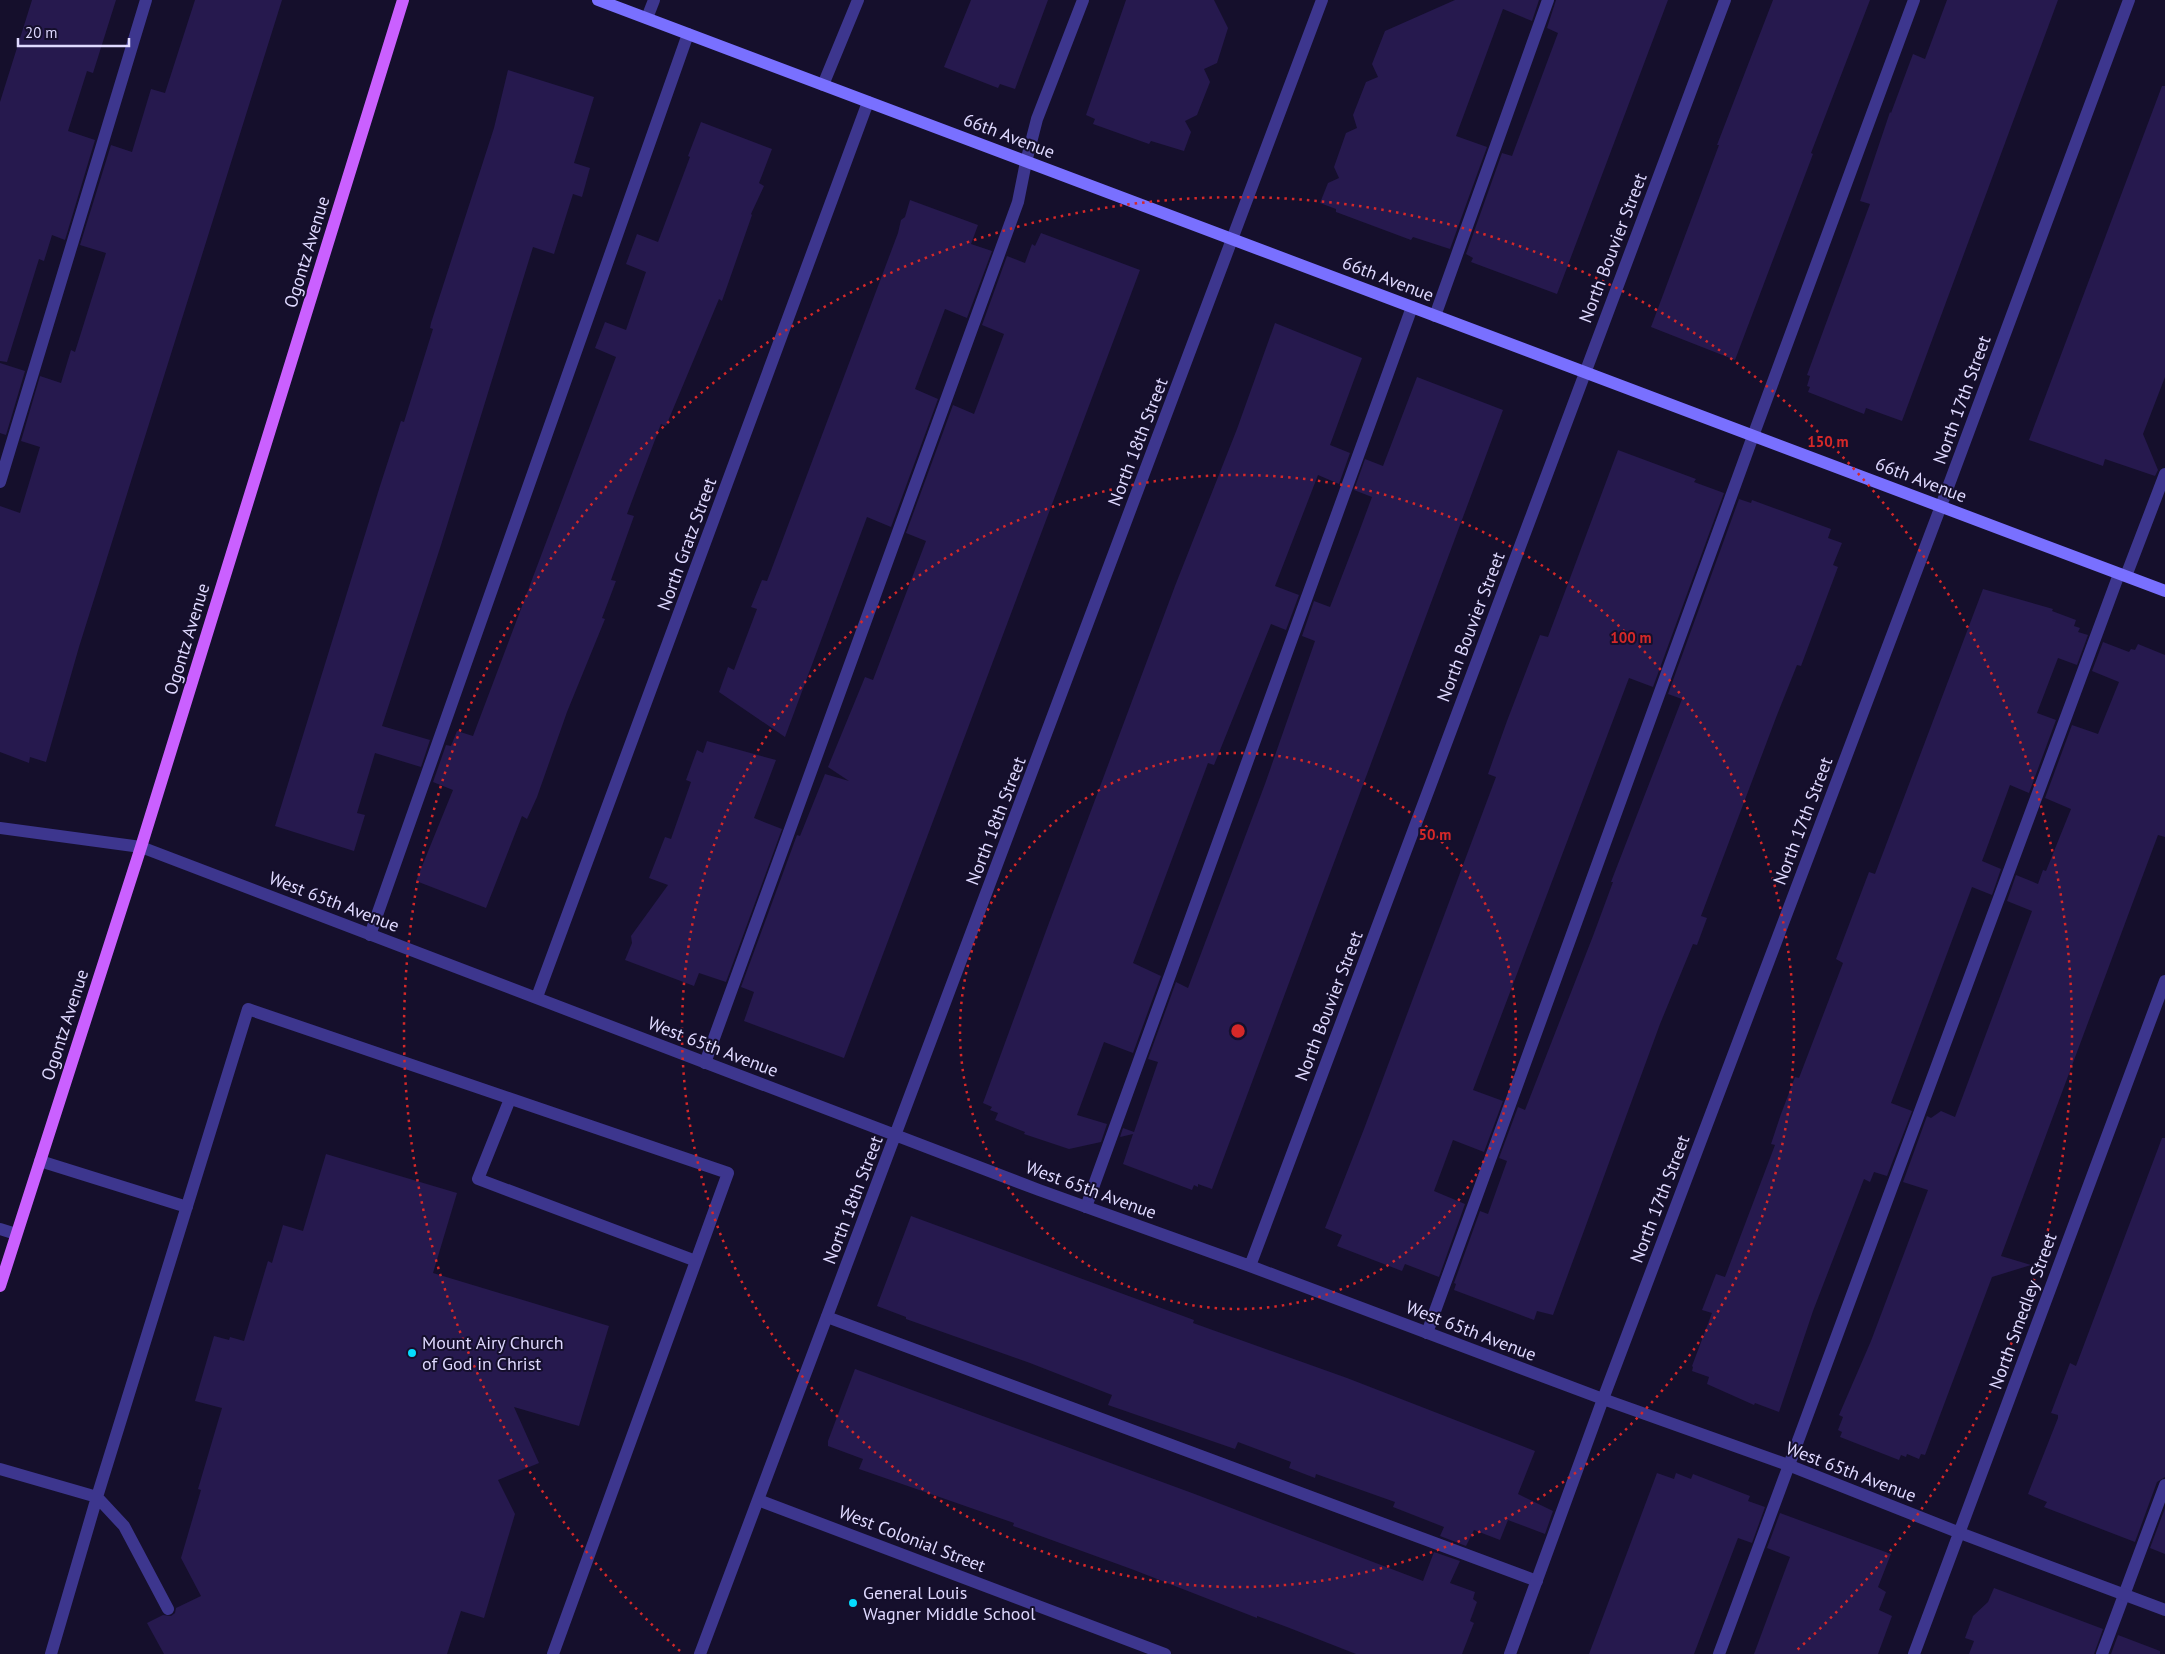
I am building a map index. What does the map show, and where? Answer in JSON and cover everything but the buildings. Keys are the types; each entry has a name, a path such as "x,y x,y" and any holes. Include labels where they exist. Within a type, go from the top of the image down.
{"main road":[{"name":"Ogontz Avenue","path":"0,1286 141,847 403,0"}],"street":[{"path":"0,482 146,0"},
{"name":"66th Avenue","path":"598,0 2165,591"},
{"path":"647,18 654,0"},
{"path":"823,85 858,0"},
{"path":"705,1063 1018,202 1037,119 1083,0"},
{"name":"North 18th Street","path":"700,1654 897,1135 1322,0"},
{"path":"1435,316 1548,0"},
{"name":"North Bouvier Street","path":"1250,1266 1725,0"},
{"path":"1427,1333 1753,436 1914,0"},
{"name":"North 17th Street","path":"1510,1654 1603,1399 1941,506 2129,0"},
{"path":"370,935 688,34"},
{"name":"North Gratz Street","path":"537,998 868,102"},
{"path":"1086,1207 1412,307"},
{"path":"1719,1654 1788,1465 2123,575 2165,474"},
{"name":"West 65th Avenue","path":"0,828 141,847 1086,1207 1250,1266 1603,1399 1788,1465 1960,1533 2165,1610"},
{"name":"North Smedley Street","path":"1914,1654 2165,981"},
{"path":"50,1654 248,1008 728,1173 553,1654"},
{"path":"510,1098 478,1179 696,1261"},
{"path":"40,1161 187,1207"},
{"path":"0,1229 16,1234"},
{"path":"828,1317 1537,1581"},
{"path":"0,1469 97,1497 124,1526 168,1609"},
{"path":"2102,1654 2165,1485"},
{"name":"West Colonial Street","path":"758,1500 1165,1654"}],"place":[{"name":"Mount Airy Church of God in Christ","path":"412,1353"},
{"name":"General Louis Wagner Middle School","path":"853,1603"}]}
